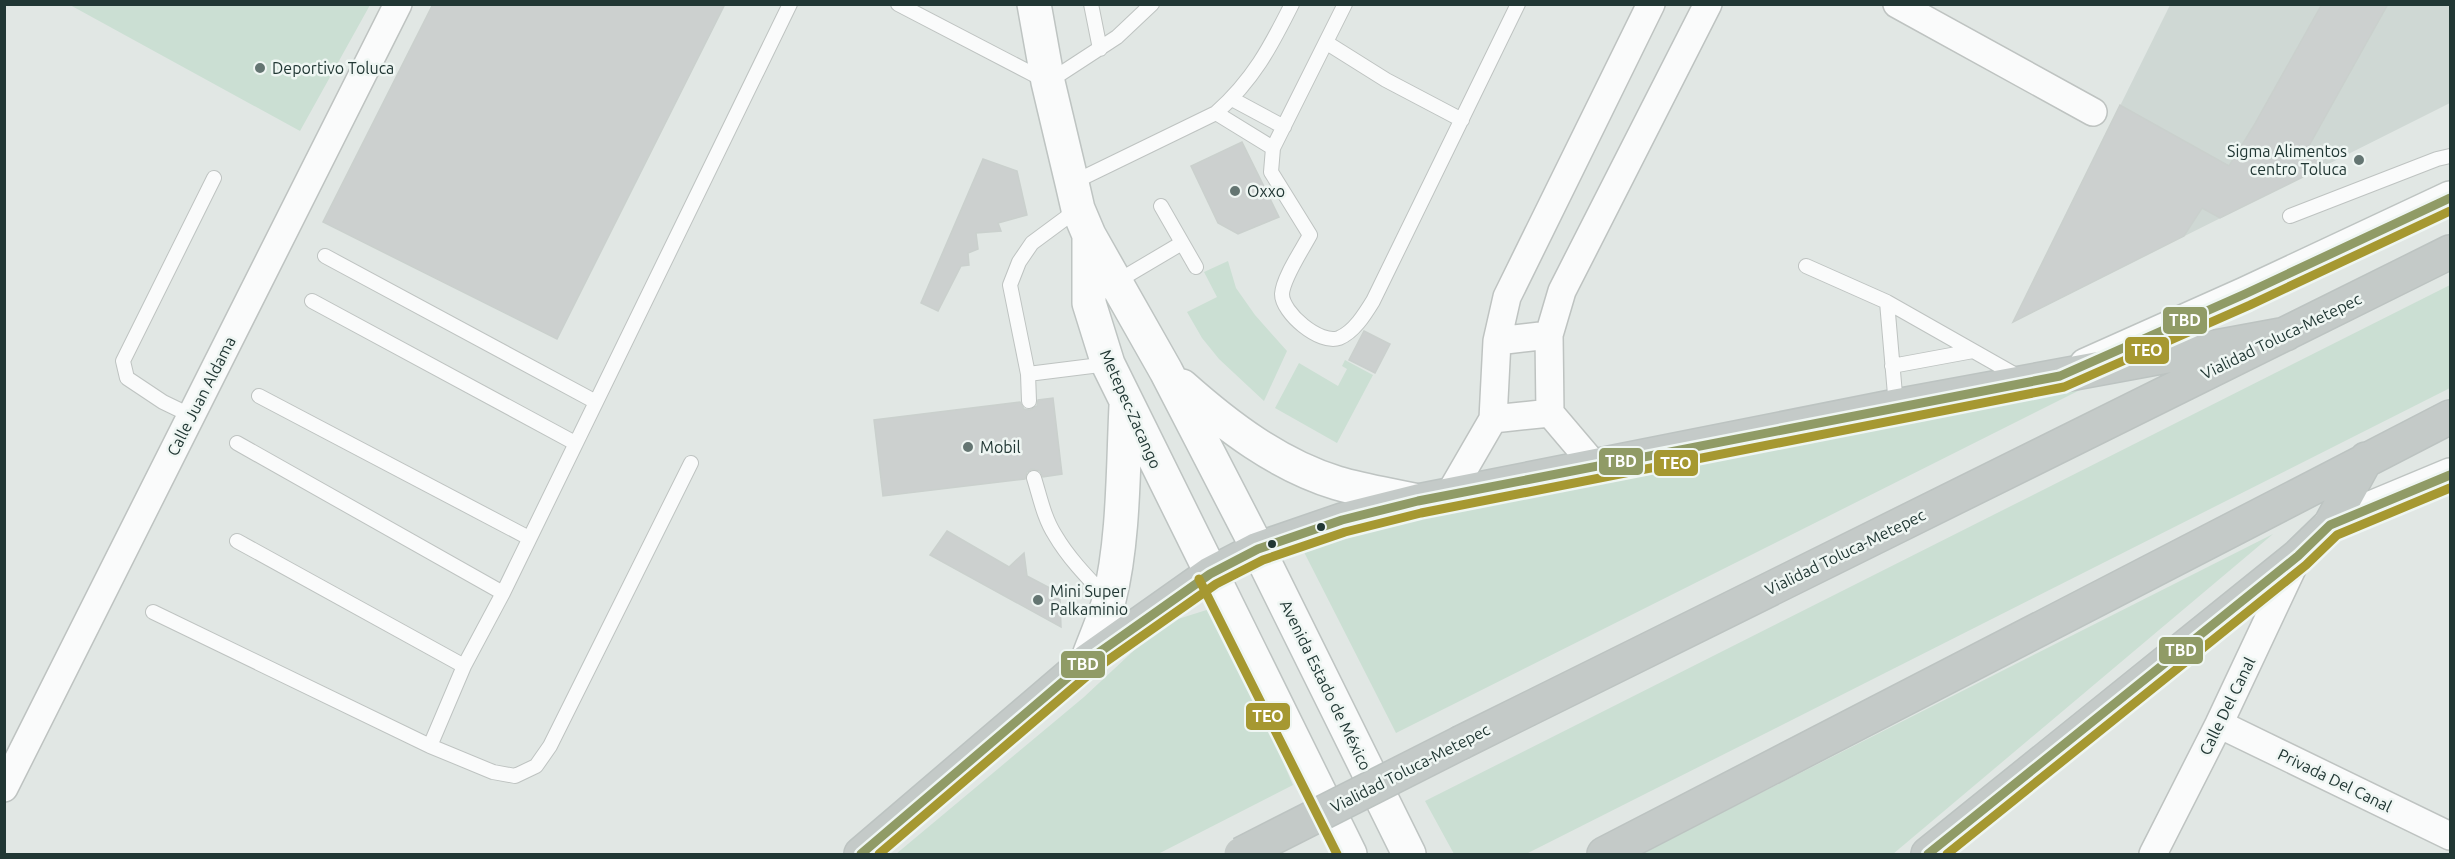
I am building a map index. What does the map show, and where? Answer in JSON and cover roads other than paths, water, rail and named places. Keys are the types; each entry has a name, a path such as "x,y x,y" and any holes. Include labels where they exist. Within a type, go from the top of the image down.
{"highway":[{"name":"Vialidad Toluca-Metepec","path":"1241,855 1462,742 2451,252"},
{"path":"861,855 1087,661 1210,574 1258,549 1342,520 1434,498 1896,406 2286,334"},
{"path":"1604,855 2366,459 2447,422"},
{"path":"1928,855 2298,555 2330,525 2366,459"}],"main road":[{"name":"Metepec-Zacango","path":"1034,4 1048,82 1080,209 1089,303 1108,364 1126,405 1210,574"},
{"path":"2060,376 2245,294 2451,198"},
{"name":"Metepec-Zacango","path":"1080,209 1116,282 1166,371 1258,549"},
{"path":"1166,371 1218,418 1254,443 1305,471 1356,488 1434,498"},
{"path":"1087,661 1109,600 1117,550 1126,405"},
{"path":"2330,525 2451,475"},
{"name":"Avenida Estado de México","path":"1258,549 1409,855"},
{"path":"1210,574 1350,855"}],"street":[{"name":"Calle Juan Aldama","path":"4,788 398,4"},
{"path":"1434,498 1493,419 1497,341 1503,309 1513,282 1651,4"},
{"path":"1595,466 1550,413 1549,335 1555,309 1562,291 1708,4"},
{"path":"1897,4 2093,112"},
{"path":"1497,341 1549,335"},
{"path":"1493,419 1550,413"},
{"name":"Calle Del Canal","path":"2153,855 2219,724 2298,555"},
{"name":"Privada Del Canal","path":"2219,724 2451,836"}],"lane":[{"path":"429,746 464,666 503,593 790,4"},
{"path":"898,4 1048,82 1100,49 1140,17 1152,4"},
{"path":"1091,4 1100,49"},
{"path":"1029,401 1028,374 1010,285 1019,262 1032,243 1216,113 1232,99 1264,60 1292,4"},
{"path":"1345,4 1273,148 1271,172 1310,236 1285,282 1282,291 1283,303 1294,318 1323,338 1334,339 1341,337 1357,324 1374,301 1518,4"},
{"path":"1327,43 1386,80 1462,120"},
{"path":"1232,99 1284,127"},
{"path":"1216,113 1273,148"},
{"path":"2290,216 2437,159 2451,156"},
{"path":"192,416 162,402 127,378 123,361 214,178"},
{"path":"1161,206 1196,267"},
{"path":"1116,282 1182,243"},
{"path":"325,256 596,402"},
{"path":"1806,266 1887,302 2028,382"},
{"path":"312,301 575,443"},
{"path":"1887,302 1896,406"},
{"path":"1892,366 1973,351"},
{"path":"1028,374 1108,364"},
{"path":"259,396 529,538"},
{"path":"237,443 503,593"},
{"path":"153,612 429,746 493,772 515,776 536,765 550,746 691,463"},
{"path":"1034,478 1054,535 1083,573 1109,600"},
{"path":"237,541 464,666"}],"place":[{"name":"Deportivo Toluca","path":"260,68"},
{"name":"Sigma Alimentos centro Toluca","path":"2359,160"},
{"name":"Oxxo","path":"1235,191"},
{"name":"Mobil","path":"968,447"},
{"name":"Mini Super Palkaminio","path":"1038,600"}]}
